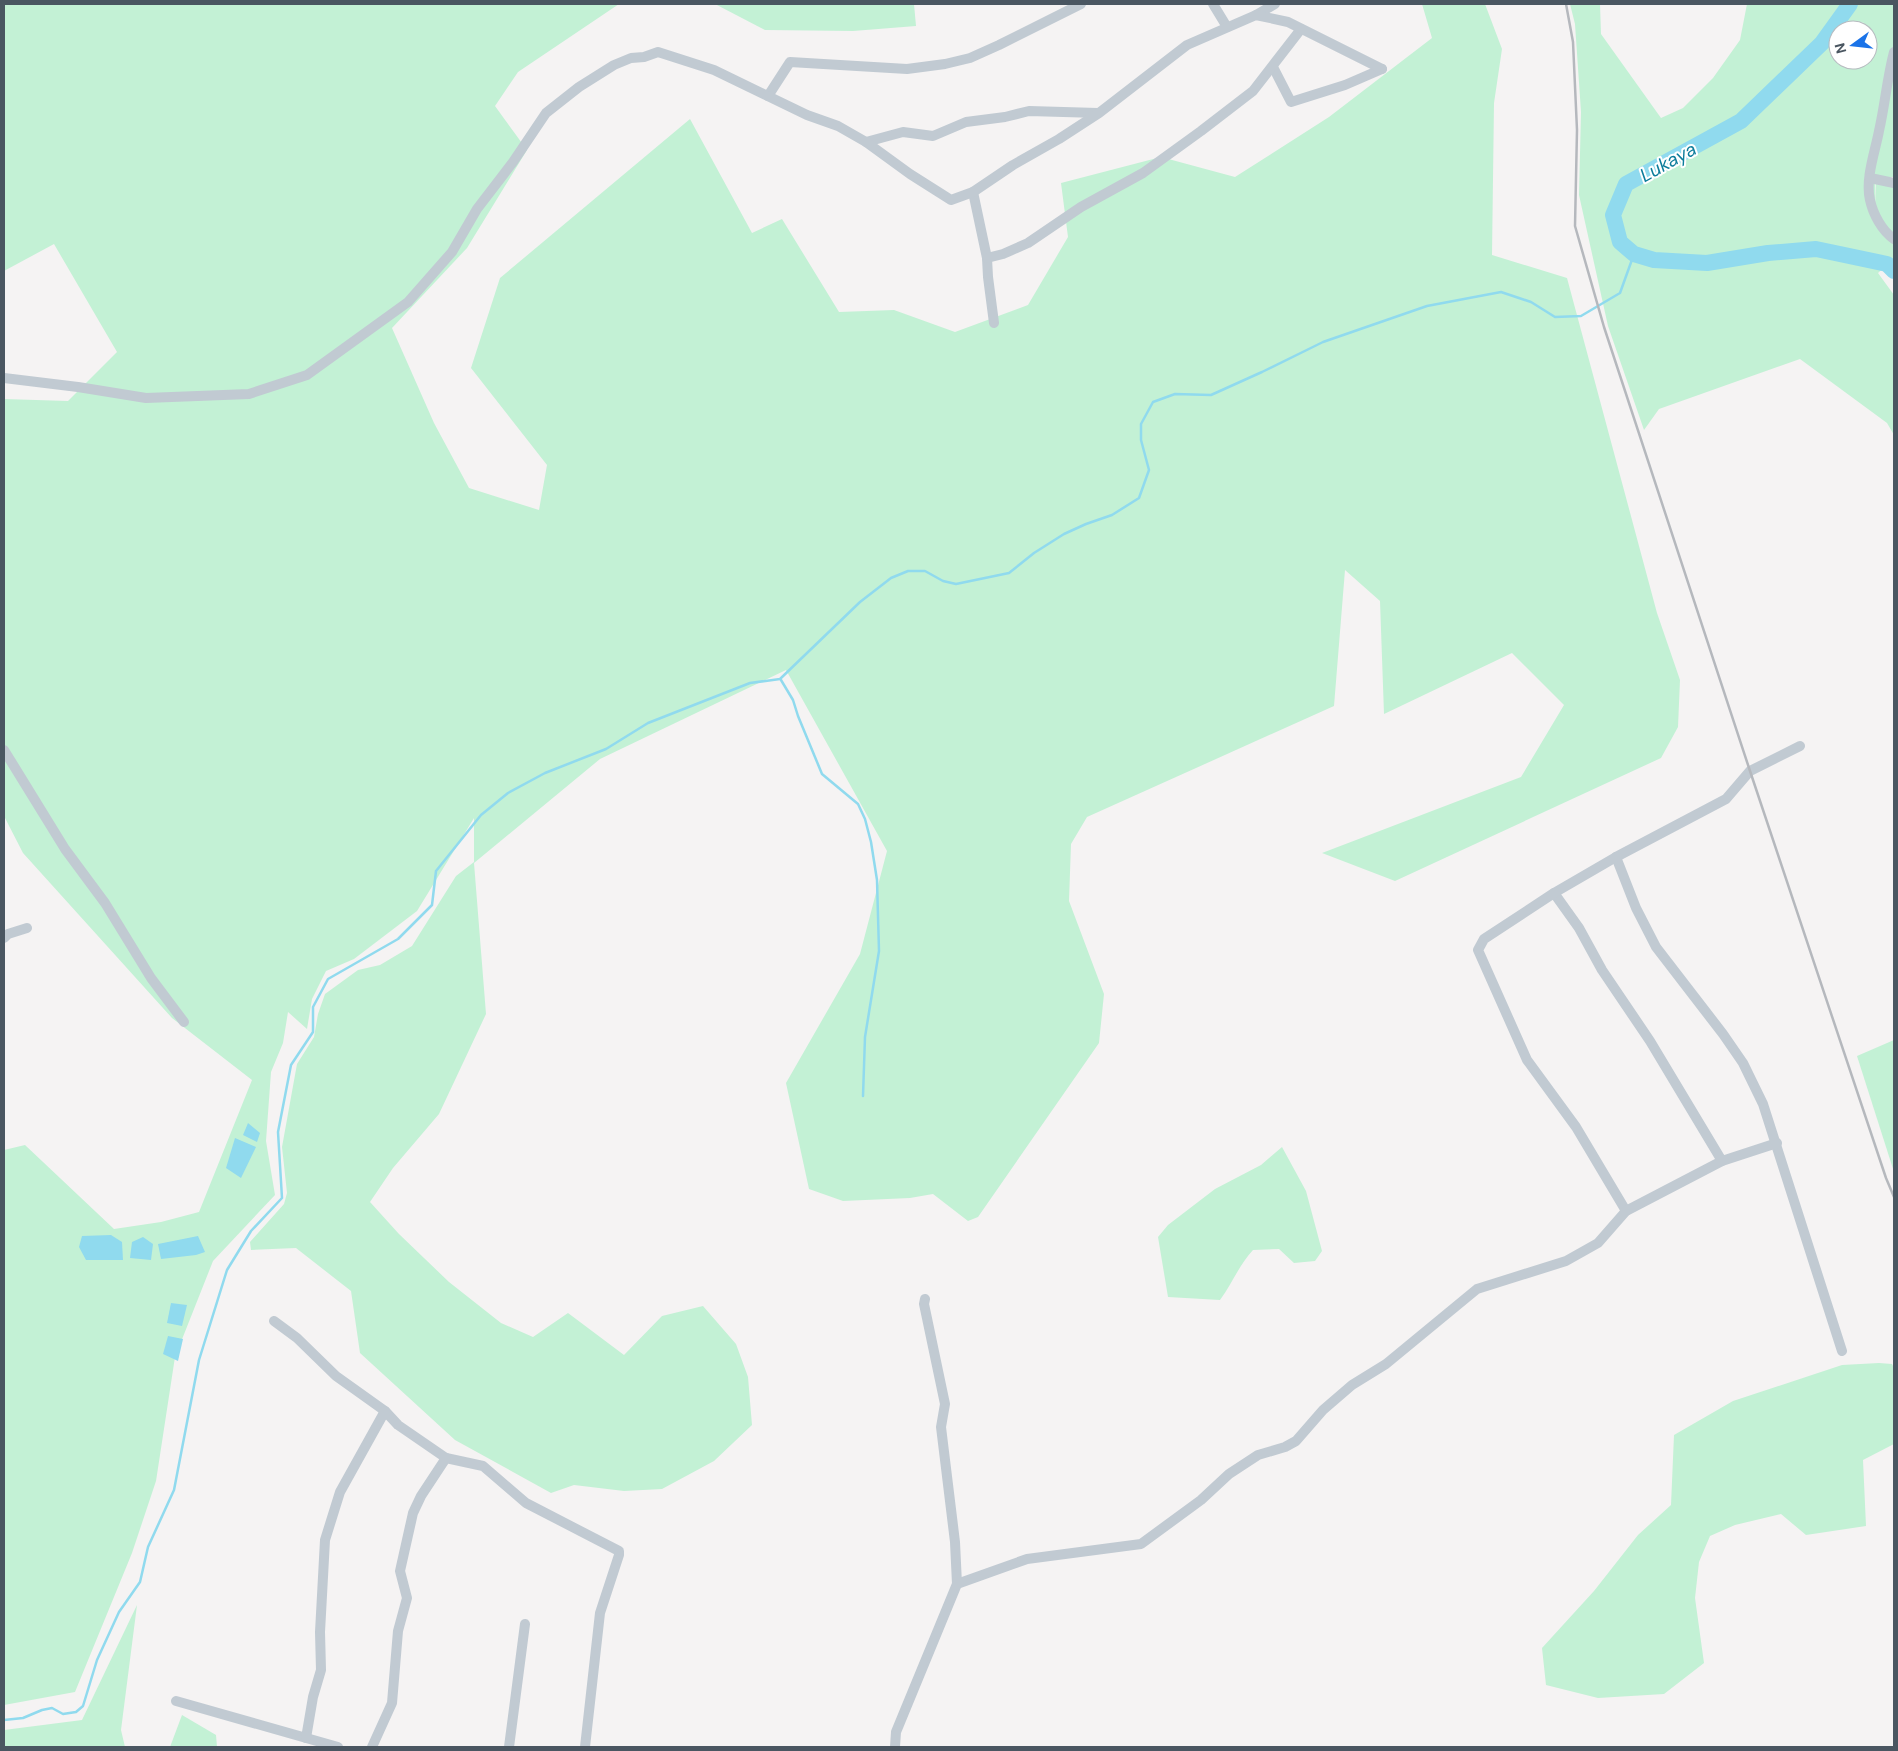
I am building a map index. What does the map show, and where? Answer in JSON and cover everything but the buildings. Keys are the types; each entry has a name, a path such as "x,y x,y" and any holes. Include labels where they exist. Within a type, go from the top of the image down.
{"street":[{"path":"768,96 790,62 907,68 945,64 970,58 1000,45 1081,4"},
{"path":"1213,4 1227,27"},
{"path":"4,378 146,398 249,394 307,376 408,302 452,252 477,209 513,162 546,113 614,65 631,58 644,57 658,52 714,70 807,115 838,126 866,142 910,174 951,200 973,192 1100,112 1187,45 1256,15 1275,4"},
{"path":"1256,15 1288,22 1382,69 1345,85 1291,102 1273,67"},
{"path":"988,258 1003,254 1028,243 1081,207 1143,173 1253,91 1301,29"},
{"path":"1894,52 1870,178 1869,199 1880,223 1885,231 1894,239"},
{"path":"866,142 903,132 933,136 966,122 1030,112 1100,112"},
{"path":"1870,178 1894,183"},
{"path":"973,192 988,258 988,277 994,324"},
{"path":"1626,1211 1576,1128 1526,1060 1478,950 1484,939 1554,893 1616,857 1726,799 1750,771 1800,746"},
{"path":"4,750 65,849 106,903 150,978 184,1022"},
{"path":"1616,857 1636,908 1656,947 1743,1063 1763,1104 1842,1351"},
{"path":"1554,893 1579,928 1602,970 1650,1041 1722,1161"},
{"path":"4,938 8,934 27,928"},
{"path":"957,1584 1027,1559 1141,1544 1201,1500 1229,1474 1258,1456 1285,1447 1296,1440 1323,1410 1352,1385 1386,1364 1477,1289 1566,1261 1598,1243 1626,1211 1722,1161 1777,1143"},
{"path":"895,1747 896,1732 957,1584 955,1542 941,1426 944,1404 924,1304 925,1299"},
{"path":"274,1321 297,1338 336,1376 385,1411 398,1425 446,1458 483,1466 526,1503 619,1551 600,1614 585,1747"},
{"path":"313,1742 313,1697 321,1670 320,1632 325,1540 340,1492 385,1411"},
{"path":"372,1747 392,1703 398,1631 407,1598 400,1571 413,1513 421,1496 446,1458"},
{"path":"509,1747 525,1624"},
{"path":"176,1702 313,1742 338,1747"}],"green space":[{"path":"4,4 619,4 518,72 495,106 527,150 467,248 392,328 434,423 469,488 539,510 547,465 471,368 500,278 690,119 752,233 782,219 839,312 894,310 955,332 1028,305 1068,237 1061,183 1161,157 1235,177 1329,117 1432,38 1422,4 1485,4 1502,49 1494,103 1492,255 1567,278 1657,613 1680,680 1678,727 1661,758 1395,881 1322,853 1521,777 1564,705 1512,653 1384,714 1380,601 1345,570 1334,706 1087,817 1071,844 1069,901 1104,994 1099,1043 978,1217 968,1221 933,1194 910,1198 843,1201 809,1189 786,1083 860,954 887,851 786,670 600,759 474,863 486,1014 439,1114 393,1168 370,1202 399,1234 449,1282 501,1323 533,1337 568,1313 624,1355 662,1316 703,1306 736,1344 748,1377 752,1425 714,1461 662,1489 624,1491 574,1485 551,1493 455,1440 360,1353 351,1291 296,1248 251,1250 250,1242 284,1204 287,1193 282,1147 297,1064 314,1037 318,1014 325,994 358,970 380,965 412,946 456,876 474,862 474,818 417,911 354,959 326,971 312,999 307,1029 288,1012 283,1043 271,1072 266,1141 275,1195 213,1261 175,1357 156,1481 132,1553 75,1692 4,1705 4,1150 25,1145 114,1229 161,1222 199,1212 252,1080 172,1018 23,853 4,816 4,399 68,401 117,352 54,244 4,271"},
{"path":"715,4 914,4 916,26 853,31 765,30"},
{"path":"1570,4 1600,4 1601,34 1661,118 1683,108 1713,78 1740,40 1747,4 1894,4 1894,177 1875,177 1876,207 1876,183 1894,186 1894,264 1891,261 1878,273 1894,295 1894,435 1887,423 1800,359 1659,409 1644,430 1608,326 1579,195 1581,112 1575,24"},
{"path":"1894,1040 1894,1172 1857,1056"},
{"path":"1282,1147 1306,1191 1322,1251 1315,1261 1294,1263 1279,1249 1253,1250 1220,1300 1168,1297 1158,1237 1168,1225 1215,1189 1261,1165"},
{"path":"1892,1364 1894,1368 1894,1444 1863,1460 1866,1526 1806,1535 1781,1514 1735,1525 1710,1536 1699,1562 1695,1598 1704,1663 1664,1694 1598,1698 1546,1685 1542,1648 1594,1591 1638,1535 1671,1505 1674,1435 1733,1401 1842,1365"},
{"path":"137,1605 121,1730 125,1747 4,1747 4,1730 82,1720"},
{"path":"182,1715 216,1735 217,1747 170,1747"}],"water":[{"path":"248,1123 260,1133 257,1142 243,1135"},
{"path":"235,1138 256,1147 241,1178 226,1168"},
{"path":"111,1235 122,1242 123,1260 86,1260 79,1247 82,1236"},
{"path":"198,1236 205,1252 196,1255 161,1259 158,1244"},
{"path":"143,1237 153,1244 151,1260 130,1258 132,1242"},
{"path":"171,1303 187,1305 182,1326 167,1323"},
{"path":"168,1336 183,1339 178,1361 163,1354"}],"waterway":[{"name":"Lukaya","path":"1850,4 1822,43 1741,121 1626,184 1613,215 1620,242 1634,254 1654,260 1707,263 1768,253 1816,249 1887,264 1894,271"},
{"path":"4,1720 23,1718 52,1708 63,1714 76,1712 83,1706 97,1660 119,1612 140,1582 148,1547 174,1490 199,1360 227,1270 251,1231 282,1198 278,1132 291,1065 313,1032 313,1007 328,979 398,939 432,905 436,871 481,815 508,793 545,773 606,749 648,723 750,683 780,679 860,602 891,578 908,571 925,571 943,581 956,584 1009,573 1034,553 1064,534 1112,515 1139,498 1149,470 1141,440 1141,424 1153,402 1175,394 1211,395 1323,342 1427,306 1501,292 1531,302 1555,317 1581,316 1620,293 1634,254"},
{"path":"781,680 793,700 822,774 858,804 865,819 871,842 877,880 879,951 865,1037 863,1096"}],"railway":[{"path":"1566,4 1573,42 1577,130 1575,226 1604,327 1750,771 1894,1197"}]}
